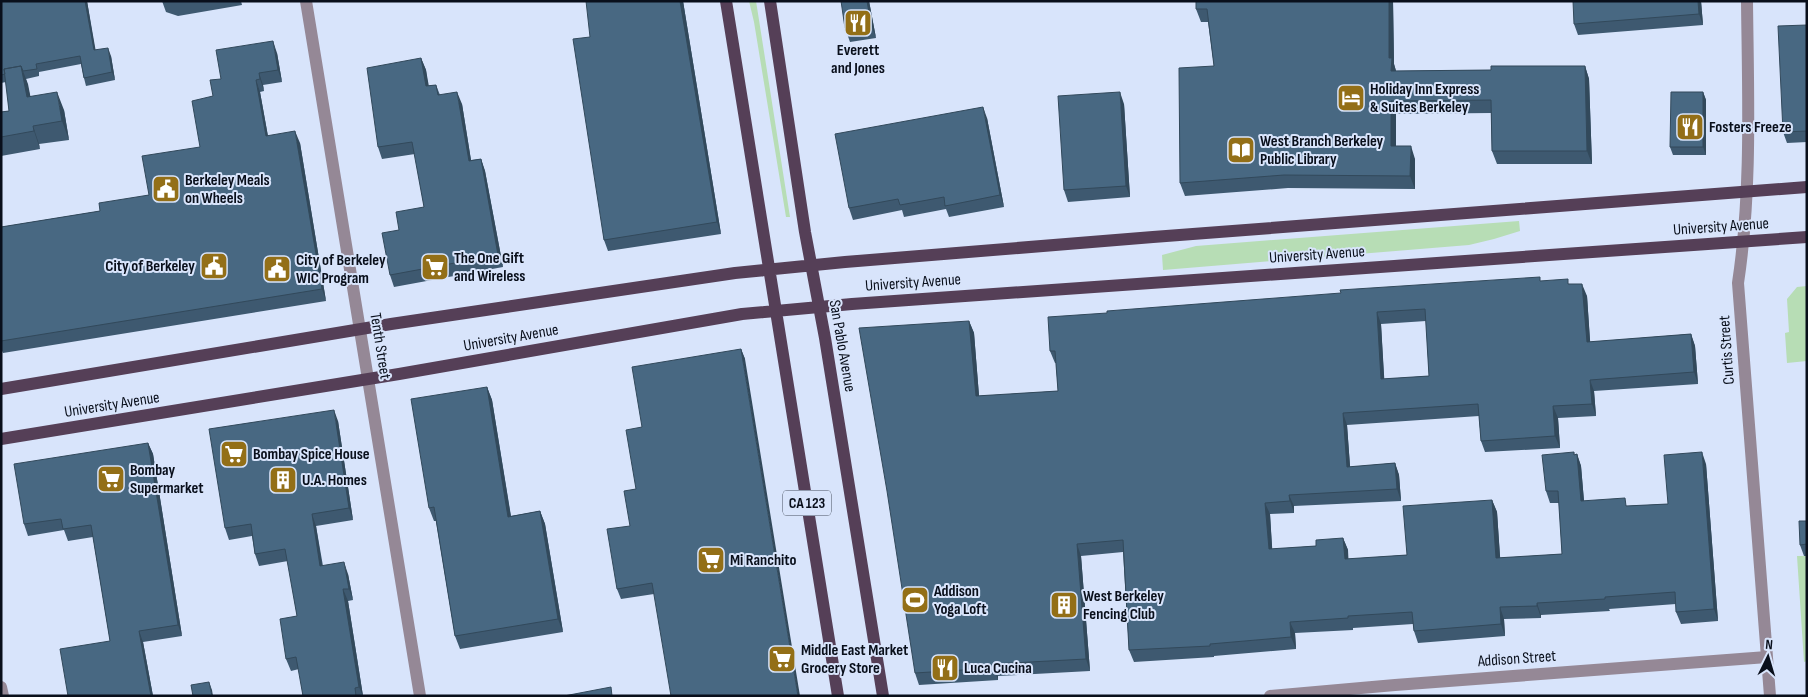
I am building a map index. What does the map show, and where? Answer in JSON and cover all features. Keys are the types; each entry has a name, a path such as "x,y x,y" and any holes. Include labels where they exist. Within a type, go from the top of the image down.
{"main road":[{"name":"CA 123","path":"726,1 838,696"},
{"name":"San Pablo Avenue","path":"770,1 883,696"},
{"name":"University Avenue","path":"1,389 361,330 726,274 812,265 1153,237 1807,187"},
{"name":"University Avenue","path":"1,439 369,379 742,314 776,310 1807,237"}],"street":[{"name":"Tenth Street","path":"306,1 420,696"},
{"name":"Curtis Street","path":"1747,1 1748,149 1743,241 1738,282 1770,696"},
{"name":"Addison Street","path":"1270,696 1395,690 1767,658"},
{"path":"1,687 3,696"}],"green space":[{"path":"749,1 756,1 790,217 786,217"},
{"path":"1519,221 1520,231 1469,245 1163,270 1162,255 1196,246"},
{"path":"1807,286 1807,361 1787,363 1785,333 1789,332 1787,299 1797,287"},
{"path":"1807,532 1807,661 1804,662 1797,556 1804,556"}],"building":[{"path":"1,1 85,1 94,50 108,48 112,72 84,78 80,56 36,64 37,69 23,71 21,66 4,69 5,74 1,75"},
{"path":"586,1 680,1 717,222 604,240 573,39 590,37"},
{"path":"841,1 867,1 871,24 845,28"},
{"path":"1196,1 1389,1 1389,58 1392,58 1391,71 1491,70 1491,66 1585,66 1587,151 1492,151 1491,100 1391,101 1391,146 1411,146 1410,176 1284,175 1180,183 1179,68 1214,66 1207,9 1196,9"},
{"path":"1573,1 1698,1 1699,14 1574,24"},
{"path":"1807,25 1807,131 1783,132 1778,26"},
{"path":"273,41 278,70 259,73 260,79 256,80 266,136 295,131 322,289 1,341 1,227 100,211 99,203 149,195 142,156 200,147 192,101 213,96 210,80 221,79 216,50"},
{"path":"421,58 426,86 436,85 438,95 457,92 469,161 481,159 498,255 390,275 382,233 399,230 396,212 424,207 412,142 378,147 367,68"},
{"path":"21,66 27,97 57,92 62,121 33,126 34,131 1,137 1,112 9,111 4,69"},
{"path":"1120,92 1126,186 1064,190 1058,96"},
{"name":"Fosters Freeze","path":"1671,92 1703,92 1703,147 1670,147"},
{"path":"983,107 1000,195 945,206 944,197 900,205 898,199 849,208 835,134"},
{"path":"1540,277 1540,281 1568,279 1568,284 1582,284 1587,342 1691,334 1694,372 1590,380 1592,404 1553,406 1555,436 1481,441 1478,404 1343,413 1347,467 1395,463 1397,489 1289,495 1290,501 1265,503 1269,549 1316,546 1316,540 1343,538 1345,559 1407,555 1403,506 1492,500 1496,558 1562,554 1558,491 1546,491 1542,455 1574,452 1574,455 1577,454 1581,501 1625,498 1626,506 1668,504 1664,455 1702,452 1714,609 1676,612 1675,592 1537,603 1537,606 1500,607 1501,624 1414,631 1412,612 1348,616 1348,618 1290,622 1291,637 1210,644 1210,646 1129,650 1123,540 1077,544 1086,659 993,664 994,668 915,673 887,491 859,328 969,321 976,396 1058,391 1055,351 1050,351 1048,317 1341,293 1340,290","holes":["1425,309 1429,376 1381,379 1377,312"]},
{"path":"741,349 798,696 671,696 652,583 617,589 607,529 630,526 624,491 636,489 626,430 642,427 632,367"},
{"path":"487,387 508,517 540,511 558,619 455,636 434,507 429,508 411,399"},
{"path":"334,410 349,508 312,514 320,566 344,562 349,589 343,589 359,687 355,688 356,696 303,696 296,657 286,659 280,619 297,616 285,549 255,554 251,524 225,528 209,429"},
{"path":"148,443 178,625 139,631 151,696 68,696 60,649 110,641 91,525 63,529 61,519 24,524 14,464"},
{"path":"1799,521 1807,521 1807,544 1800,545"},
{"path":"209,682 212,696 193,696 191,685"},
{"path":"611,687 612,696 564,696"}],"place":[{"name":"Everett and Jones","path":"858,23"},
{"name":"Holiday Inn Express & Suites Berkeley","path":"1351,98"},
{"name":"Fosters Freeze","path":"1690,127"},
{"name":"West Branch Berkeley Public Library","path":"1241,150"},
{"name":"Berkeley Meals on Wheels","path":"166,189"},
{"name":"City of Berkeley","path":"214,266"},
{"name":"The One Gift and Wireless","path":"435,267"},
{"name":"City of Berkeley WIC Program","path":"277,269"},
{"name":"Bombay Spice House","path":"234,454"},
{"name":"Bombay Supermarket","path":"111,479"},
{"name":"U.A. Homes","path":"283,480"},
{"name":"Mi Ranchito","path":"711,560"},
{"name":"Addison Yoga Loft","path":"915,600"},
{"name":"West Berkeley Fencing Club","path":"1064,605"},
{"name":"Middle East Market Grocery Store","path":"782,659"},
{"name":"Luca Cucina","path":"945,668"}]}
